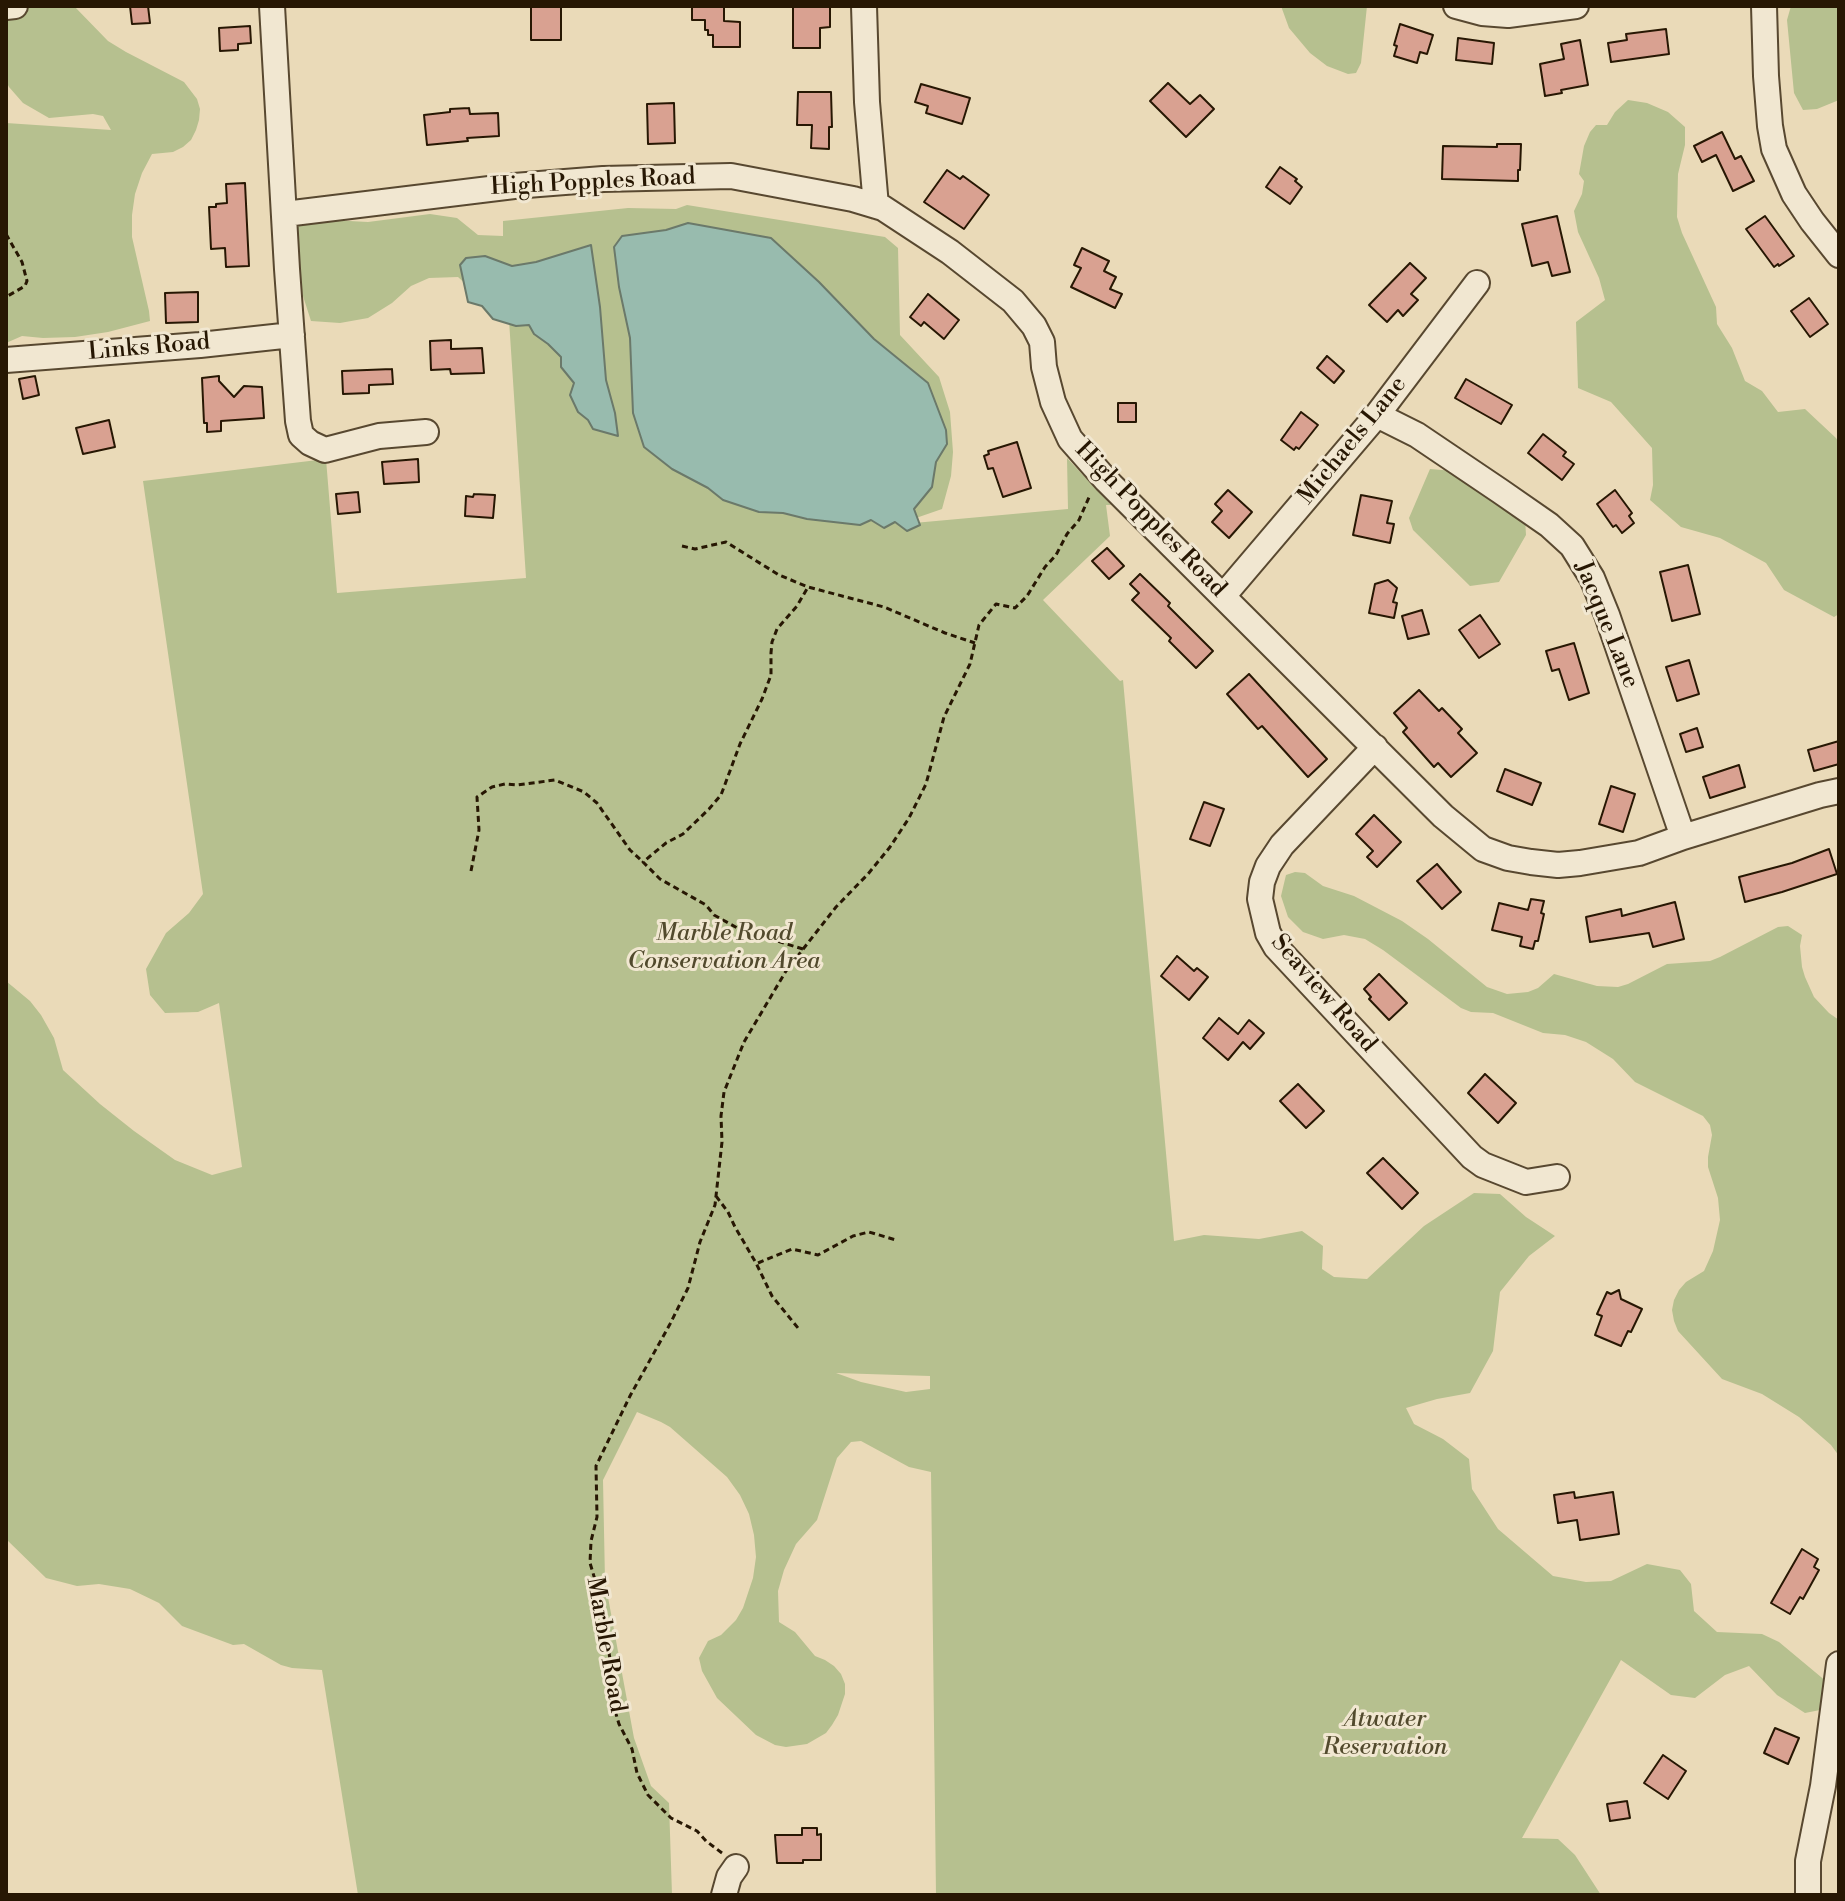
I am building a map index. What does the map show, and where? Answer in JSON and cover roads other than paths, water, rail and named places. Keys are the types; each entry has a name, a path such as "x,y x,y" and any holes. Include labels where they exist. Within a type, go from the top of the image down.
{"street":[{"path":"6,7 15,6"},
{"path":"272,6 301,435 325,450 379,436 426,432"},
{"path":"864,6 867,102 876,206"},
{"path":"1456,6 1482,13 1508,15 1576,6"},
{"path":"1764,6 1766,76 1774,149 1794,194 1839,255"},
{"name":"High Popples Road","path":"285,214 514,186 603,179 731,176 883,208 950,252 1013,301 1034,326 1042,342 1044,367 1053,402 1070,439 1103,477 1465,836 1483,849 1508,858 1558,865 1580,863 1639,853 1839,791"},
{"name":"Michaels Lane","path":"1224,595 1377,415 1477,283"},
{"name":"Links Road","path":"6,360 292,335"},
{"name":"Jacque Lane","path":"1377,415 1417,435 1465,467 1549,525 1572,546 1592,578 1607,615 1683,837"},
{"name":"Seaview Road","path":"1375,747 1282,845 1268,866 1260,899 1268,933 1276,947 1472,1157 1483,1165 1526,1182 1557,1177"},
{"path":"1808,1895 1808,1861 1823,1786 1839,1664"},
{"path":"724,1895 729,1877 736,1867"}],"park label":[{"name":"Marble Road Conservation Area","path":"724,948"},
{"name":"Atwater Reservation","path":"1385,1734"}]}
